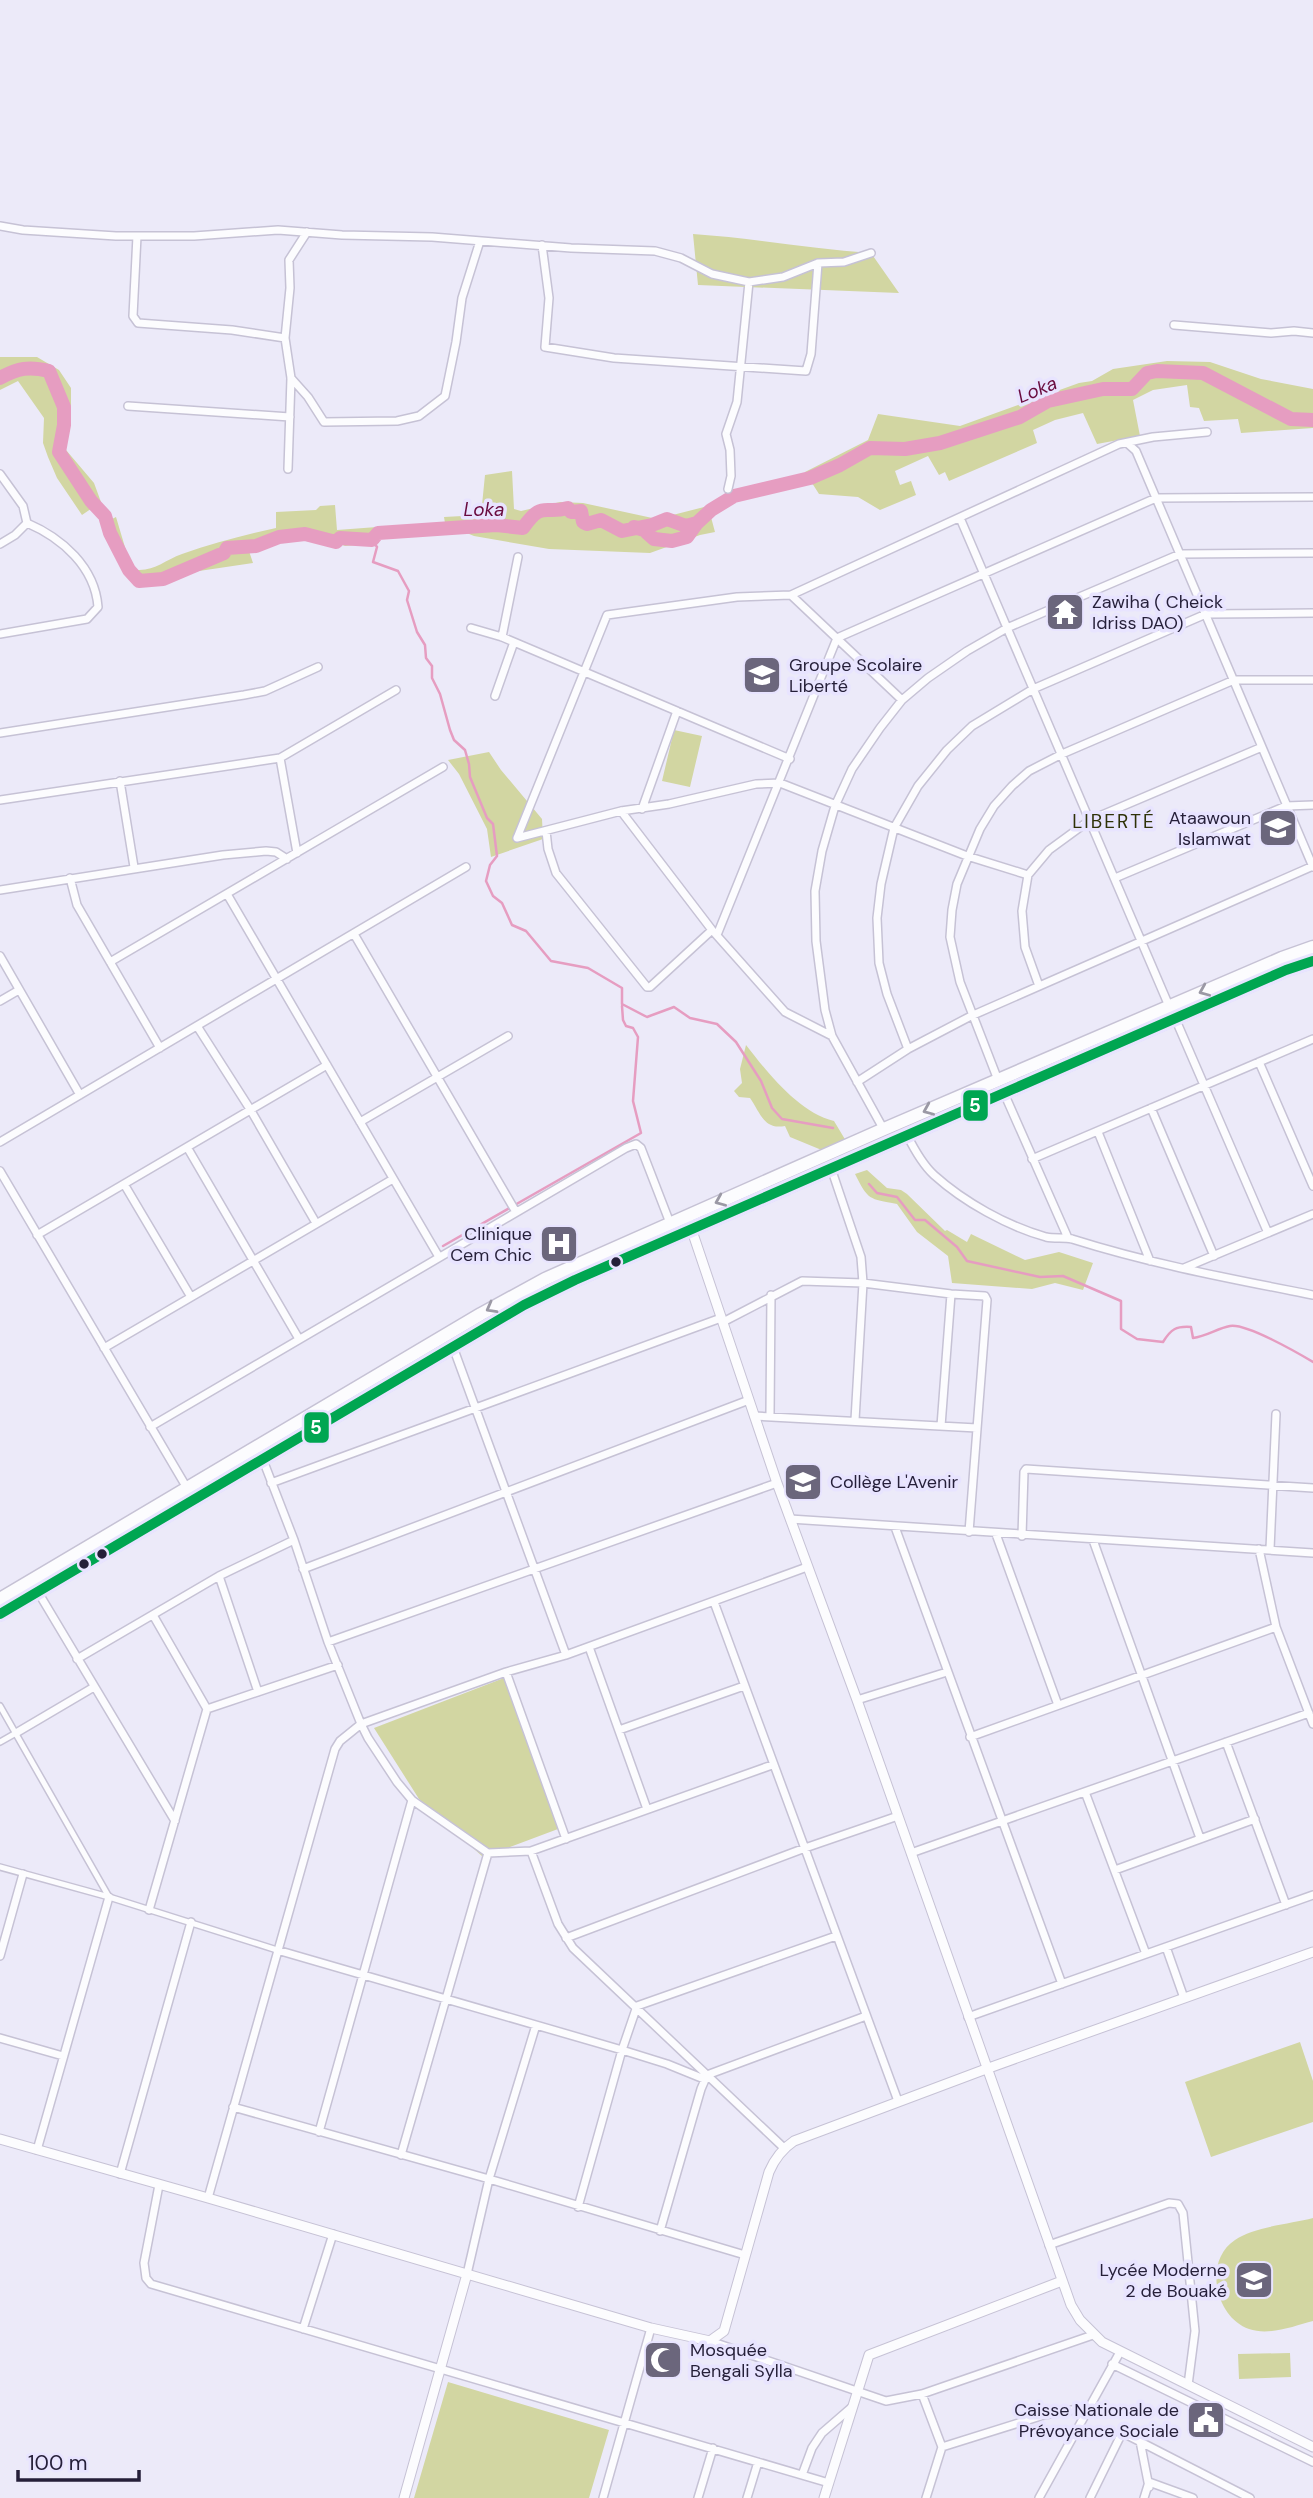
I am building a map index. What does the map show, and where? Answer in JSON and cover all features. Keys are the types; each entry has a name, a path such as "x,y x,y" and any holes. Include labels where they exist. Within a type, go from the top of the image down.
{"highway":[{"path":"0,1614 524,1305 831,1168 887,1135 998,1080 1313,947"},
{"path":"0,1599 517,1294 670,1223 887,1135 906,1135 1286,970 1313,961"}],"street":[{"path":"0,226 23,230 136,236 194,236 278,230 655,251 681,258 712,274 749,282 783,277 818,263 844,262 872,253"},
{"path":"288,469 291,378 285,338 290,288 289,260 307,232"},
{"path":"136,236 133,316 138,323 232,330 285,338"},
{"path":"291,378 308,397 324,422 397,421 419,416 445,396 462,298 480,241"},
{"path":"542,245 549,298 545,347 614,358 806,371 811,354 818,263"},
{"path":"728,489 731,476 726,434 737,402 749,282"},
{"path":"1174,325 1271,333 1313,333"},
{"path":"128,406 290,417"},
{"path":"1028,875 967,856 780,783 756,784 642,809 621,811 517,838 607,615 737,597 791,595 1103,451 1153,437 1207,432"},
{"path":"858,1082 908,1049 971,1016 1313,866 1136,451 1126,443"},
{"path":"0,474 23,506 27,523"},
{"path":"546,831 549,856 556,873 648,987 715,932 790,759 837,638 1156,498 1313,497"},
{"path":"960,518 1169,1006"},
{"path":"0,544 15,535 27,523"},
{"path":"0,634 87,619 98,607 97,593 84,567 63,542 27,523"},
{"path":"887,1135 832,1036 825,1010 816,941 816,891 822,851 835,806 852,769 880,728 902,700 937,671 1007,628 1180,554 1313,553"},
{"path":"502,637 518,557"},
{"path":"791,595 902,700"},
{"path":"908,1049 887,995 879,963 877,941 881,884 894,828 918,786 947,750 972,726 1033,689 1206,614 1313,613"},
{"path":"471,628 502,637 790,759"},
{"path":"495,695 514,642"},
{"path":"0,733 265,691 318,667"},
{"path":"998,1080 971,1016 953,959 950,937 951,910 957,884 967,856 994,806 1029,771 1062,754 1234,680 1313,680"},
{"path":"0,800 280,758 396,690"},
{"path":"642,809 677,711"},
{"path":"1039,986 1025,947 1022,911 1028,875 1049,850 1090,821 1262,747"},
{"path":"280,758 297,853"},
{"path":"110,962 443,767"},
{"path":"120,781 134,867"},
{"path":"1115,878 1286,806 1313,805"},
{"path":"621,811 715,932 785,1012 832,1036"},
{"path":"0,890 134,867 266,851 276,852 287,859"},
{"path":"0,1142 466,867"},
{"path":"70,878 76,905 160,1048"},
{"path":"227,894 439,1257"},
{"path":"354,934 516,1212"},
{"path":"0,956 80,1095"},
{"path":"0,1001 19,990"},
{"path":"1175,1018 1268,1233"},
{"path":"197,1026 250,1109 316,1223"},
{"path":"360,1122 508,1036"},
{"path":"1032,1158 1313,1039"},
{"path":"1259,1062 1313,1186"},
{"path":"37,1235 327,1065"},
{"path":"1004,1093 1068,1238"},
{"path":"1151,1108 1214,1256"},
{"path":"1098,1132 1150,1261"},
{"path":"906,1135 933,1175 976,1205 1013,1224 1045,1236 1068,1238 1119,1254 1313,1295"},
{"path":"150,1427 636,1144 641,1148 670,1223"},
{"path":"187,1147 299,1339"},
{"path":"831,1168 859,1244 863,1283 855,1420"},
{"path":"0,1171 187,1488"},
{"path":"104,1348 393,1179"},
{"path":"124,1184 191,1297"},
{"path":"1183,1268 1313,1214"},
{"path":"687,1216 777,1483 857,1699 1071,2305 1093,2335 1120,2352 1313,2447"},
{"path":"271,1483 477,1406 722,1320 802,1281 863,1283 987,1297 969,1532"},
{"path":"942,1426 951,1294"},
{"path":"770,1415 771,1296"},
{"path":"453,1346 566,1655"},
{"path":"303,1569 749,1400"},
{"path":"1269,1549 1276,1414"},
{"path":"754,1416 977,1428"},
{"path":"263,1460 294,1540 328,1642 361,1724 390,1771 412,1800 488,1853 531,1851 772,1765"},
{"path":"1022,1536 1026,1469 1313,1488"},
{"path":"328,1642 777,1483"},
{"path":"790,1519 1093,1541 1313,1553"},
{"path":"895,1528 1062,1984"},
{"path":"996,1534 1058,1705"},
{"path":"78,1659 219,1576 294,1540"},
{"path":"1093,1541 1200,1838"},
{"path":"1259,1549 1276,1627 1313,1724"},
{"path":"208,2197 335,1749 340,1741 361,1724 506,1672 589,1647 807,1567"},
{"path":"219,1576 258,1692"},
{"path":"38,1592 175,1821"},
{"path":"714,1602 898,2101"},
{"path":"149,1910 207,1709 153,1615"},
{"path":"970,1737 1276,1627"},
{"path":"589,1647 647,1809"},
{"path":"207,1709 338,1665"},
{"path":"506,1672 566,1839"},
{"path":"857,1699 947,1672"},
{"path":"619,1730 744,1686"},
{"path":"0,1742 94,1687"},
{"path":"0,1706 109,1897 37,2150"},
{"path":"911,1853 1309,1713"},
{"path":"1226,1742 1286,1905"},
{"path":"1085,1792 1146,1954"},
{"path":"320,2132 412,1800"},
{"path":"566,1938 898,1816"},
{"path":"1115,1870 1255,1819"},
{"path":"531,1851 558,1924 573,1948 637,2006 706,2077 784,2148"},
{"path":"401,2155 488,1853"},
{"path":"0,1867 109,1897 277,1950 706,2077 866,2016"},
{"path":"0,1956 23,1874"},
{"path":"968,2017 1313,1895"},
{"path":"120,2174 191,1922"},
{"path":"637,2006 836,1936"},
{"path":"1166,1947 1184,1997"},
{"path":"710,2341 723,2331 774,2160 794,2140 986,2068 1313,1952"},
{"path":"578,2207 637,2006"},
{"path":"404,2498 467,2274 489,2179 536,2025"},
{"path":"0,2038 63,2056"},
{"path":"660,2231 706,2077"},
{"path":"233,2107 745,2255"},
{"path":"0,2139 208,2197 651,2328 710,2341 886,2401 922,2394 1093,2335"},
{"path":"159,2185 144,2263 146,2278 151,2284 829,2483"},
{"path":"1049,2245 1169,2203 1178,2204 1183,2213 1195,2331 1188,2385"},
{"path":"303,2329 332,2234"},
{"path":"824,2498 859,2393 868,2356 1062,2281"},
{"path":"603,2498 651,2328"},
{"path":"1039,2498 1120,2352"},
{"path":"1112,2364 1313,2462"},
{"path":"922,2394 942,2447 926,2498"},
{"path":"802,2475 812,2448 822,2432 855,2404"},
{"path":"942,2447 1044,2415 1089,2406"},
{"path":"1090,2498 1121,2435 1125,2434 1245,2497"},
{"path":"1140,2441 1149,2482 1147,2498"},
{"path":"698,2498 713,2448"},
{"path":"747,2498 758,2462"},
{"path":"1149,2482 1193,2498"}],"green space":[{"path":"693,234 871,253 899,293 698,285"},
{"path":"0,357 37,357 59,370 71,388 71,411 65,435 66,450 94,483 101,502 82,515 57,478 48,457 43,443 44,418 18,381 0,390"},
{"path":"1167,361 1210,362 1261,379 1313,389 1313,428 1241,433 1238,419 1204,421 1199,408 1190,407 1187,385 1153,390 1133,400 1140,436 1097,444 1083,413 1055,420 1033,430 1037,443 949,481 945,472 939,475 928,456 895,471 900,485 911,481 916,495 880,510 858,497 819,494 805,472 868,440 878,414 960,426 1079,383 1092,381 1113,369"},
{"path":"512,471 514,509 521,511 560,502 583,503 657,519 708,506 715,532 650,553 549,549 446,529 444,517 481,515 485,475"},
{"path":"335,505 337,530 377,527 379,543 345,546 326,538 282,539 249,551 253,563 172,575 141,586 129,574 102,524 116,517 130,564 137,570 143,570 205,546 276,528 276,512 316,510 320,506"},
{"path":"674,730 702,736 690,787 662,781"},
{"path":"489,752 542,819 543,839 491,857 487,829 459,774 448,760"},
{"path":"746,1045 796,1101 821,1117 834,1121 846,1141 824,1151 790,1137 785,1126 772,1126 760,1115 750,1098 739,1097 734,1091 742,1083 740,1069"},
{"path":"867,1170 887,1188 901,1190 907,1194 945,1231 967,1242 971,1234 1025,1260 1059,1252 1093,1263 1083,1290 1055,1283 1032,1289 952,1283 948,1256 917,1232 897,1204 870,1197 863,1189 855,1174"},
{"path":"504,1678 558,1829 483,1857 419,1799 374,1728"},
{"path":"1300,2042 1313,2081 1313,2122 1211,2157 1185,2082"},
{"path":"1313,2218 1313,2321 1281,2330 1265,2331 1249,2329 1237,2323 1221,2301 1217,2288 1216,2274 1225,2249 1235,2240 1252,2232"},
{"path":"1290,2353 1291,2377 1239,2379 1238,2354"},
{"path":"448,2382 609,2430 589,2498 414,2498"}],"waterway":[{"name":"Loka","path":"0,378 24,369 49,371 64,407 59,452 91,501 105,516 110,533 129,570 139,581 163,579 224,553 227,548 256,546 279,537 305,534 336,542 340,538 372,540 378,533 496,525 523,528 539,511 568,508 571,512 581,511 583,522 587,524 601,520 622,531 667,519 686,526 697,523 711,510 734,496 810,478 870,448 905,449 940,443 1020,417 1048,401 1103,389 1132,389 1147,373 1157,371 1203,373 1291,419 1313,420"},
{"path":"634,527 644,530 654,539 672,541 687,537 697,523"},
{"path":"372,540 377,547 373,562 398,571 409,591 407,600 417,632 425,645 426,658 432,666 432,678 440,694 450,730 454,740 465,750 470,777 487,818 493,824 497,856 490,865 486,881 493,896 502,903 512,925 526,931 551,961 588,968 622,988 622,1004 647,1017 674,1007 690,1018 717,1024 736,1042 761,1081 772,1108 782,1119 833,1128"},
{"path":"443,1246 641,1133 633,1101 638,1037 633,1028 626,1026 622,1006"},
{"path":"869,1184 877,1193 897,1197 915,1220 925,1220 957,1247 967,1261 1040,1277 1063,1276 1121,1301 1121,1329 1137,1339 1163,1342 1171,1331 1181,1327 1191,1327 1193,1338 1226,1327 1238,1326 1313,1362"}],"transit line":[{"name":"5","path":"0,1614 524,1305 575,1280 1286,970 1313,961"}],"place":[{"name":"Zawiha ( Cheick Idriss DAO)","path":"1065,612"},
{"name":"Groupe Scolaire Liberté","path":"762,675"},
{"name":"Ataawoun Islamwat","path":"1278,828"},
{"name":"Clinique Cem Chic","path":"559,1244"},
{"name":"Collège L'Avenir","path":"803,1482"},
{"name":"Lycée Moderne 2 de Bouaké","path":"1254,2280"},
{"name":"Mosquée Bengali Sylla","path":"663,2360"},
{"name":"Caisse Nationale de Prévoyance Sociale","path":"1206,2420"}],"district":[{"name":"LIBERTÉ","path":"1114,821"}]}
